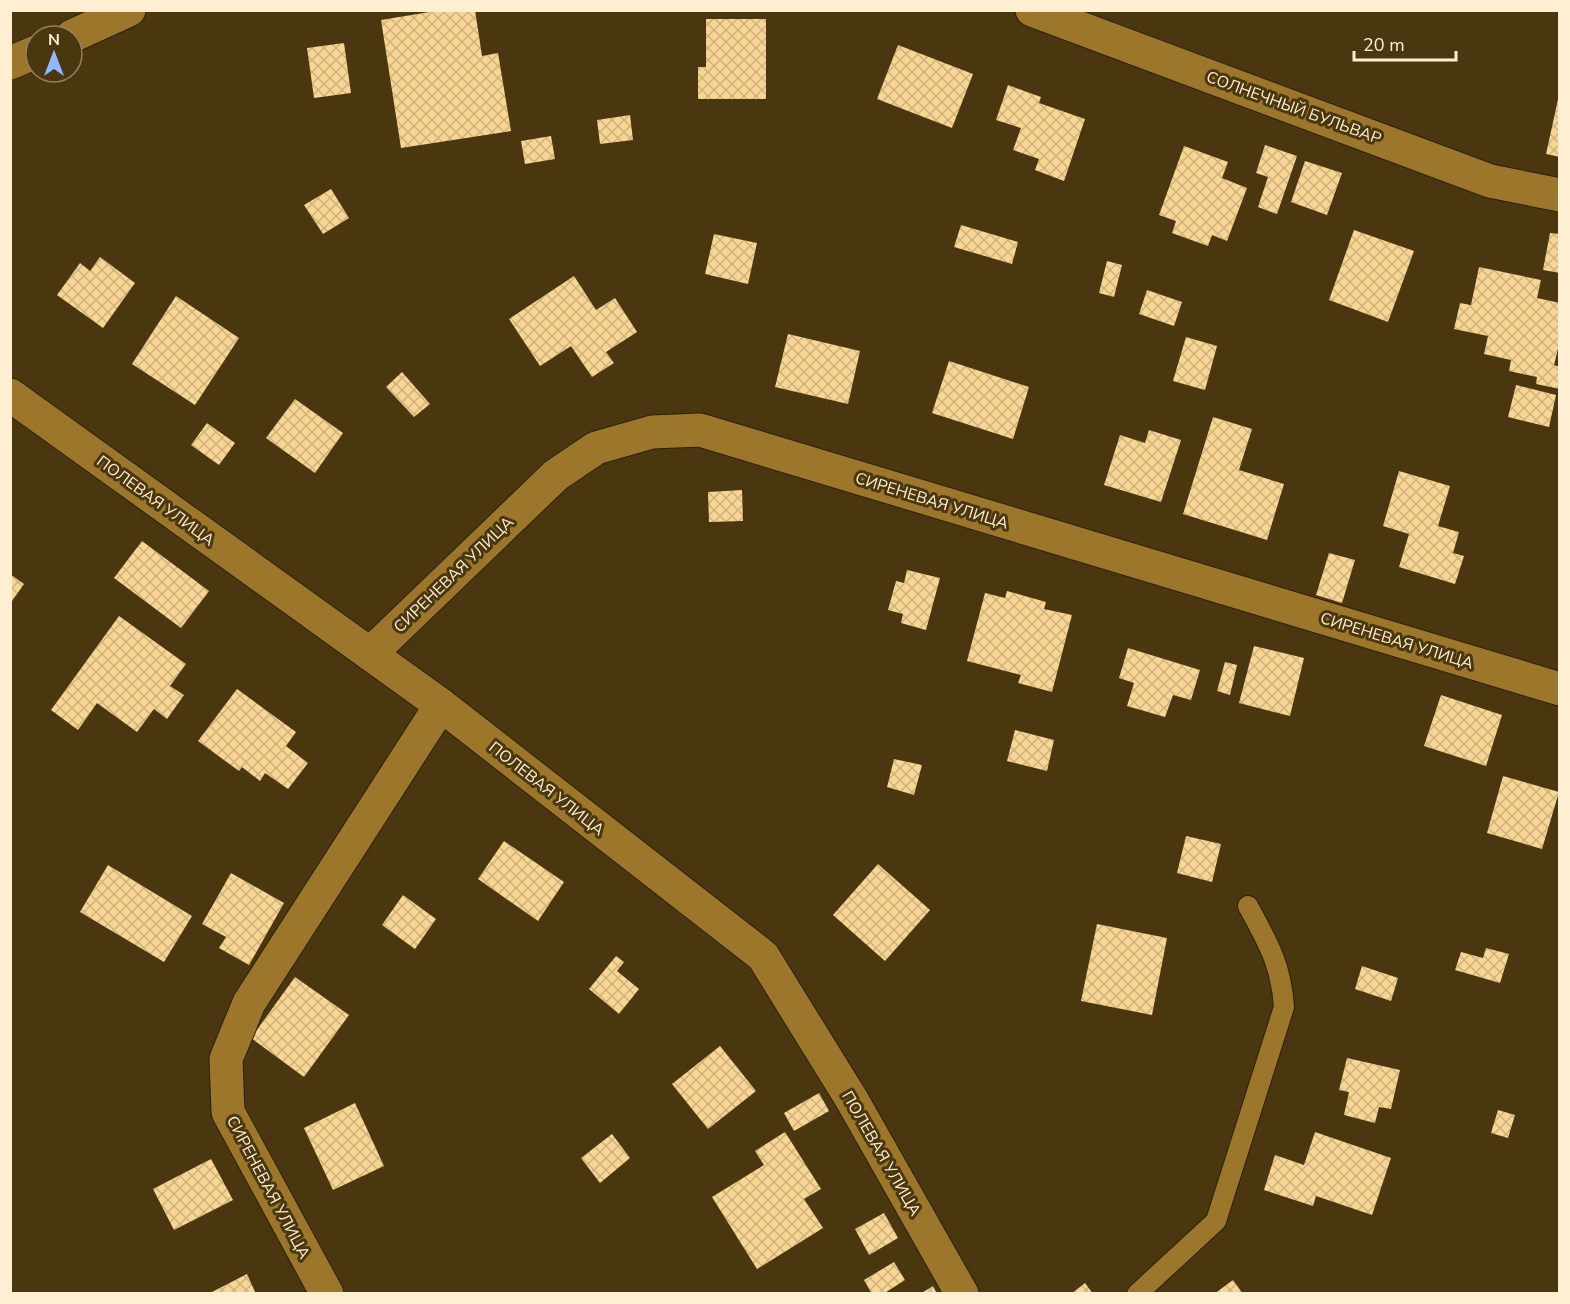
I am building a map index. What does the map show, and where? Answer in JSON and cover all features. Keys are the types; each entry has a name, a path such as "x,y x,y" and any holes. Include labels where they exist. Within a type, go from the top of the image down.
{"street":[{"path":"84,31 129,10"},
{"name":"СОЛНЕЧНЫЙ БУЛЬВАР","path":"1032,10 1490,181 1560,195"},
{"path":"10,63 24,57"},
{"name":"ПОЛЕВАЯ УЛИЦА","path":"10,395 441,705 763,956 852,1100 962,1293"},
{"name":"СИРЕНЕВАЯ УЛИЦА","path":"370,654 556,475 596,448 652,432 700,430 1560,689"},
{"name":"СИРЕНЕВАЯ УЛИЦА","path":"327,1293 228,1112 226,1059 249,1003 441,705"}],"lane":[{"path":"1137,1293 1216,1221 1284,1007 1282,981 1272,952 1248,906"}],"building":[{"path":"442,10 475,10 482,56 498,53 511,131 401,148 381,20"},
{"path":"706,19 766,19 766,99 698,99 698,67 706,67"},
{"path":"344,43 351,93 314,98 307,48"},
{"path":"898,45 973,74 952,128 877,99"},
{"path":"1008,85 1041,97 1039,103 1085,119 1064,181 1035,170 1039,159 1013,150 1021,128 996,120"},
{"path":"1560,95 1560,157 1546,154"},
{"path":"630,115 633,140 600,144 597,120"},
{"path":"551,136 555,159 525,164 521,141"},
{"path":"1265,145 1297,156 1277,214 1258,207 1268,177 1256,173"},
{"path":"1184,146 1228,162 1222,178 1247,188 1227,241 1212,235 1208,246 1172,233 1176,221 1159,215"},
{"path":"1305,161 1342,173 1327,215 1291,202"},
{"path":"331,189 349,218 323,234 304,205"},
{"path":"961,225 1018,242 1012,264 954,247"},
{"path":"1354,230 1414,251 1388,322 1329,300"},
{"path":"1550,233 1560,234 1560,273 1543,270"},
{"path":"714,234 757,243 748,284 705,274"},
{"path":"100,257 135,283 103,328 57,295 80,263 90,271"},
{"path":"1107,261 1122,265 1114,297 1099,293"},
{"path":"1479,267 1541,280 1537,298 1560,303 1560,341 1554,365 1560,367 1560,389 1536,384 1537,377 1509,371 1511,360 1484,354 1488,336 1454,329 1460,303 1471,305"},
{"path":"574,276 596,310 615,298 637,332 606,352 614,363 592,377 571,346 540,366 509,319"},
{"path":"1147,290 1182,302 1174,326 1139,314"},
{"path":"176,296 239,338 195,405 132,364"},
{"path":"788,334 860,351 848,404 775,387"},
{"path":"1186,337 1217,346 1205,390 1173,381"},
{"path":"949,361 1029,387 1013,439 932,413"},
{"path":"402,372 430,404 414,417 386,387"},
{"path":"1516,385 1556,395 1549,427 1508,417"},
{"path":"295,399 343,433 315,473 266,438"},
{"path":"1213,417 1252,429 1239,470 1284,484 1267,540 1183,514"},
{"path":"207,423 235,443 219,465 191,445"},
{"path":"1149,430 1181,440 1161,502 1104,485 1120,435 1145,443"},
{"path":"1399,471 1450,486 1438,526 1459,532 1453,553 1464,556 1455,584 1399,567 1409,534 1383,526"},
{"path":"742,490 743,521 709,522 708,492"},
{"path":"142,541 209,591 181,628 114,578"},
{"path":"1329,553 1355,560 1342,603 1316,595"},
{"path":"907,570 940,578 926,630 901,623 903,614 888,610 896,581 904,583"},
{"path":"10,574 24,584 10,604"},
{"path":"1007,591 1046,602 1044,609 1072,615 1052,692 1018,683 1021,675 967,661 985,593 1005,598"},
{"path":"119,616 186,664 170,686 184,695 167,719 154,709 137,732 97,703 78,730 51,710"},
{"path":"1254,646 1304,658 1290,716 1239,703"},
{"path":"1128,648 1200,670 1191,700 1173,695 1165,717 1127,706 1134,683 1119,678"},
{"path":"1225,662 1237,665 1230,695 1217,691"},
{"path":"237,689 296,732 286,746 308,763 288,789 265,773 260,781 242,767 239,771 198,741"},
{"path":"1441,695 1502,715 1486,766 1424,746"},
{"path":"1015,730 1054,740 1047,771 1007,761"},
{"path":"894,759 922,765 914,795 887,787"},
{"path":"1503,776 1559,792 1542,849 1487,833"},
{"path":"1186,836 1221,844 1212,882 1177,873"},
{"path":"504,841 564,882 538,921 478,879"},
{"path":"878,864 930,910 885,961 833,915"},
{"path":"108,865 192,916 164,962 80,912"},
{"path":"231,873 284,903 249,965 219,948 226,937 202,924"},
{"path":"403,895 436,919 415,949 382,925"},
{"path":"1097,924 1167,938 1152,1015 1081,1001"},
{"path":"1486,948 1509,954 1500,983 1455,970 1461,952 1483,958"},
{"path":"616,956 624,962 617,971 639,989 619,1014 589,989"},
{"path":"1362,966 1398,978 1391,1001 1355,989"},
{"path":"295,977 349,1015 304,1077 251,1038"},
{"path":"720,1046 756,1091 708,1129 672,1084"},
{"path":"1347,1058 1400,1070 1391,1109 1379,1107 1375,1123 1344,1115 1349,1092 1339,1090"},
{"path":"819,1093 829,1111 794,1131 784,1113"},
{"path":"355,1103 384,1166 333,1190 304,1128"},
{"path":"1498,1110 1515,1115 1508,1138 1491,1133"},
{"path":"785,1132 821,1189 804,1199 823,1228 757,1269 712,1197 764,1165 755,1151"},
{"path":"1315,1132 1391,1158 1372,1215 1316,1196 1313,1206 1264,1190 1275,1155 1304,1165"},
{"path":"612,1134 630,1158 600,1183 581,1158"},
{"path":"211,1159 233,1200 174,1230 153,1189"},
{"path":"884,1213 898,1238 869,1255 855,1229"},
{"path":"894,1262 905,1280 883,1294 872,1294 864,1280"},
{"path":"247,1274 256,1294 208,1294"},
{"path":"1233,1280 1243,1294 1214,1294"},
{"path":"1085,1283 1093,1294 1071,1294"},
{"path":"933,1286 937,1294 920,1294"}]}
